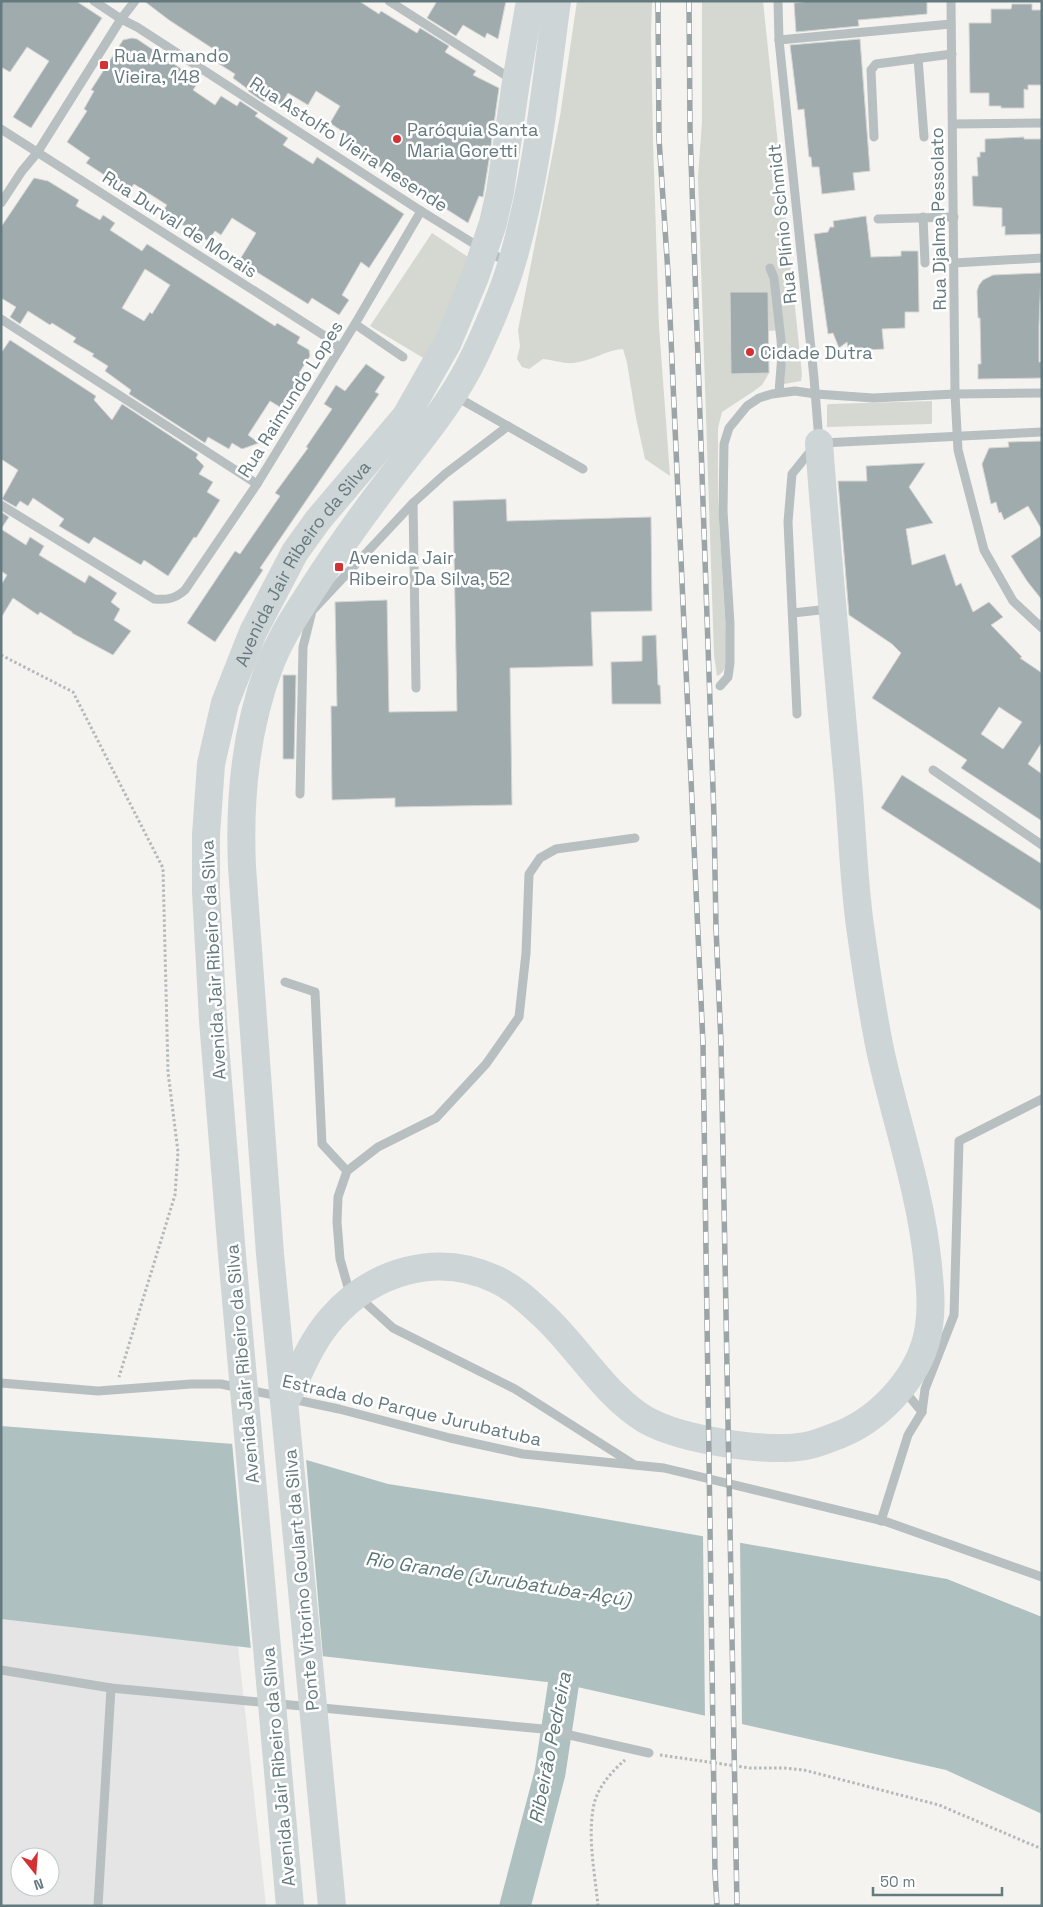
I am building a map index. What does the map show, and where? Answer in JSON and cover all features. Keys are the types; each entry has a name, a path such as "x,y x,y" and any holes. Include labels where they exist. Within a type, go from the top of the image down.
{"main road":[{"name":"Avenida Jair Ribeiro da Silva","path":"290,1906 213,1020 206,892 206,835 211,764 225,703 253,632 295,552 318,520 406,416 431,375 475,277 493,224 500,192 530,1"},
{"name":"Avenida Jair Ribeiro da Silva","path":"270,1254 240,828 245,768 261,692 272,660 286,630 304,601 344,540 452,395 474,356 512,264 521,226 539,131 557,1"},
{"path":"516,82 530,94 539,131"},
{"path":"285,1403 311,1347 331,1319 359,1291 393,1274 431,1266 467,1269 496,1279 517,1292 547,1318 618,1398 642,1418 668,1430 708,1440 778,1448 809,1446 843,1434 870,1418 902,1387 920,1360 929,1329 931,1292 922,1219 913,1174 881,1054 859,922 819,443"},
{"path":"243,660 253,684 261,692"},
{"name":"Ponte Vitorino Goulart da Silva","path":"270,1254 332,1906"}],"street":[{"name":"Rua Astolfo Vieira Resende","path":"94,1 421,211 484,250 512,264"},
{"path":"1,203 22,171 37,153 121,19 135,1"},
{"path":"389,1 516,82"},
{"name":"Rua Plínio Schmidt","path":"778,1 779,40 816,394 819,443"},
{"name":"Rua Djalma Pessolato","path":"951,1 955,394 958,450 984,550 1013,600 1042,628"},
{"path":"779,40 952,24"},
{"path":"874,136 871,70 876,64 952,54"},
{"path":"918,58 924,137"},
{"path":"953,124 1042,123"},
{"name":"Rua Durval de Morais","path":"1,130 328,338 340,348"},
{"name":"Rua Raimundo Lopes","path":"1,505 154,599 168,600 177,597 185,590 256,484 355,324 421,211"},
{"path":"923,217 925,263"},
{"path":"878,219 954,217"},
{"path":"954,263 1042,258"},
{"path":"770,268 774,278 781,340 782,354 779,392"},
{"path":"1,319 256,484"},
{"path":"355,324 403,357"},
{"path":"720,686 728,677 730,663 730,624 722,511 724,444 729,428 747,406 759,398 779,392 795,391 873,398 955,394 1042,393"},
{"path":"452,395 583,469"},
{"path":"300,794 303,646 312,611 414,503 445,474 508,426"},
{"path":"797,714 788,522 792,474 819,443 1042,432"},
{"path":"414,503 416,688"},
{"path":"793,613 832,609"},
{"path":"933,770 1042,846"},
{"path":"635,838 556,849 540,858 529,874 526,953 519,1017 486,1064 436,1118 378,1147 347,1170 338,1197 337,1222 340,1259 348,1287 393,1328 515,1389 636,1465"},
{"path":"286,982 315,992 322,1144 347,1170"},
{"path":"881,1521 908,1435 922,1412 925,1389 954,1315 959,1141 1042,1099"},
{"name":"Estrada do Parque Jurubatuba","path":"1,1383 98,1391 192,1384 221,1384 523,1454 664,1468 881,1521 1042,1577"},
{"path":"902,1387 922,1412"},
{"path":"1,1670 111,1688 543,1729 649,1753"},
{"path":"98,1906 111,1688"}],"path":[{"path":"1,655 73,692 163,868 168,1072 178,1152 175,1196 115,1389"},
{"path":"598,1906 591,1833 594,1803 614,1770 628,1758 649,1753 750,1768 804,1770 939,1805 1042,1849"}],"shaded area":[{"path":"577,1 652,1 653,140 659,326 670,476 645,459 623,349 574,363 543,359 529,369 522,367 517,359 520,346 518,330 560,116"},
{"path":"702,1 763,1 802,374 801,381 784,384 786,355 783,330 768,331 731,374 769,373 762,385 722,412 718,428 718,501 727,650 723,672 717,676 714,655 698,177 702,122"},
{"path":"432,233 471,259 425,359 370,326"},
{"path":"932,401 931,424 827,427 827,405 829,404"},
{"path":"1,1619 238,1646 266,1906 1,1906"}],"water":[{"name":"Rio Grande (Jurubatuba-Açú)","path":"1,1426 259,1446 388,1484 542,1508 947,1579 1042,1617 1042,1814 946,1770 564,1684 1,1619"}],"pier":[{"path":"232,1442 259,1444 306,1458 323,1658 251,1650"},
{"path":"703,1534 740,1540 742,1726 705,1718"}],"building":[{"path":"1,1 76,1 102,18 31,128 13,117 49,61 27,47 10,72 1,67"},
{"path":"144,1 359,1 379,14 381,11 417,33 420,28 449,46 445,52 476,71 473,75 499,88 483,197 479,196 468,223 340,141 345,133 330,123 340,106 316,91 308,105 288,93 280,106 267,98 264,102 233,78 235,74 216,62 221,54"},
{"path":"437,1 506,1 498,39 487,33 485,38 463,25 456,36 427,18"},
{"path":"811,1 927,1 927,14 858,20 859,26 796,32 794,3"},
{"path":"1012,4 1032,4 1032,10 1042,10 1042,85 1028,85 1028,90 1024,89 1024,108 989,106 989,93 970,93 969,23 991,23 991,9 1011,9"},
{"path":"137,39 199,81 193,90 215,105 221,96 237,106 240,101 258,113 255,116 288,138 283,145 313,164 317,157 404,214 369,268 361,262 342,295 349,300 339,315 312,298 308,304 239,261 256,233 232,218 221,235 215,231 208,241 162,212 167,205 134,184 129,191 86,163 90,158 67,142 87,111 84,109 94,91 91,90 123,40"},
{"path":"860,39 870,171 853,173 855,190 822,194 819,167 812,167 811,157 809,157 804,109 798,110 790,45"},
{"path":"1024,137 1024,139 1042,139 1042,234 1005,235 1005,226 1002,227 1002,208 973,206 972,176 978,176 977,157 980,157 980,152 985,152 985,139"},
{"path":"34,178 48,181 79,200 76,206 100,220 103,215 115,223 110,230 142,251 147,244 275,326 277,323 300,337 297,343 309,350 310,356 299,373 301,374 296,385 280,407 270,401 248,435 259,443 242,449 232,443 229,449 208,437 205,443 129,394 131,390 105,371 108,366 92,356 94,354 73,342 76,338 28,311 20,324 10,317 16,307 1,298 1,227","holes":["145,269 170,285 152,314 150,312 144,321 122,308"]},
{"path":"866,216 871,257 901,256 901,251 918,251 919,312 905,312 905,328 882,329 884,349 848,351 847,342 839,348 833,333 828,334 814,234 828,232 830,227 834,227 833,221"},
{"path":"1041,273 1039,362 1042,362 1042,378 978,379 978,364 981,364 980,318 978,318 977,291 979,285 983,280 993,275"},
{"name":"Cidade Dutra","path":"730,292 768,292 769,373 731,374"},
{"path":"10,340 96,396 94,400 112,420 122,404 198,454 196,458 204,466 199,474 213,482 207,492 220,500 196,538 194,537 168,576 144,560 141,565 94,537 89,544 59,526 64,519 33,498 28,506 20,501 16,507 2,499 18,470 1,459 1,353"},
{"path":"366,364 385,377 375,392 379,394 260,568 263,570 215,642 187,623 235,551 240,554 280,496 275,493 308,448 306,447 332,409 324,404 336,385 345,391"},
{"path":"1042,441 1042,530 1028,506 1004,520 1001,512 999,513 996,502 991,504 982,464 989,448 1009,447 1008,442"},
{"path":"925,463 909,487 933,523 906,529 912,565 945,554 956,586 961,583 973,612 989,602 1003,617 991,625 1022,657 1020,658 1042,673 1042,742 1028,764 1042,774 1042,821 961,768 967,760 872,698 901,653 892,644 849,615 838,481 867,481 866,466","holes":["999,707 1022,722 1003,749 981,734"]},
{"path":"506,499 507,521 651,517 652,611 591,612 593,666 510,668 512,805 395,807 395,798 332,800 331,706 337,706 335,602 387,600 389,712 457,711 453,501"},
{"path":"1,512 9,517 1,529"},
{"path":"1,529 26,545 30,537 44,546 39,555 85,583 89,575 117,593 111,602 120,609 114,620 131,631 113,655 72,633 40,612 38,615 13,598 1,618 1,585 7,575 1,571"},
{"path":"1042,535 1042,600 1011,556"},
{"path":"656,635 658,685 660,685 661,704 612,704 611,662 642,661 642,636"},
{"path":"283,675 296,675 294,759 283,759"},
{"path":"902,775 1042,864 1042,911 881,808"}],"waterway":[{"name":"Ribeirão Pedreira","path":"515,1906 550,1773 570,1641"}],"railway":[{"path":"658,1 659,139 668,273 703,1044 717,1906"},
{"path":"689,1 690,130 721,1043 737,1906"}],"place":[{"name":"Rua Armando Vieira, 148","path":"104,65"},
{"name":"Paróquia Santa Maria Goretti","path":"397,139"},
{"name":"Cidade Dutra","path":"750,352"},
{"name":"Avenida Jair Ribeiro Da Silva, 52","path":"339,567"}]}
